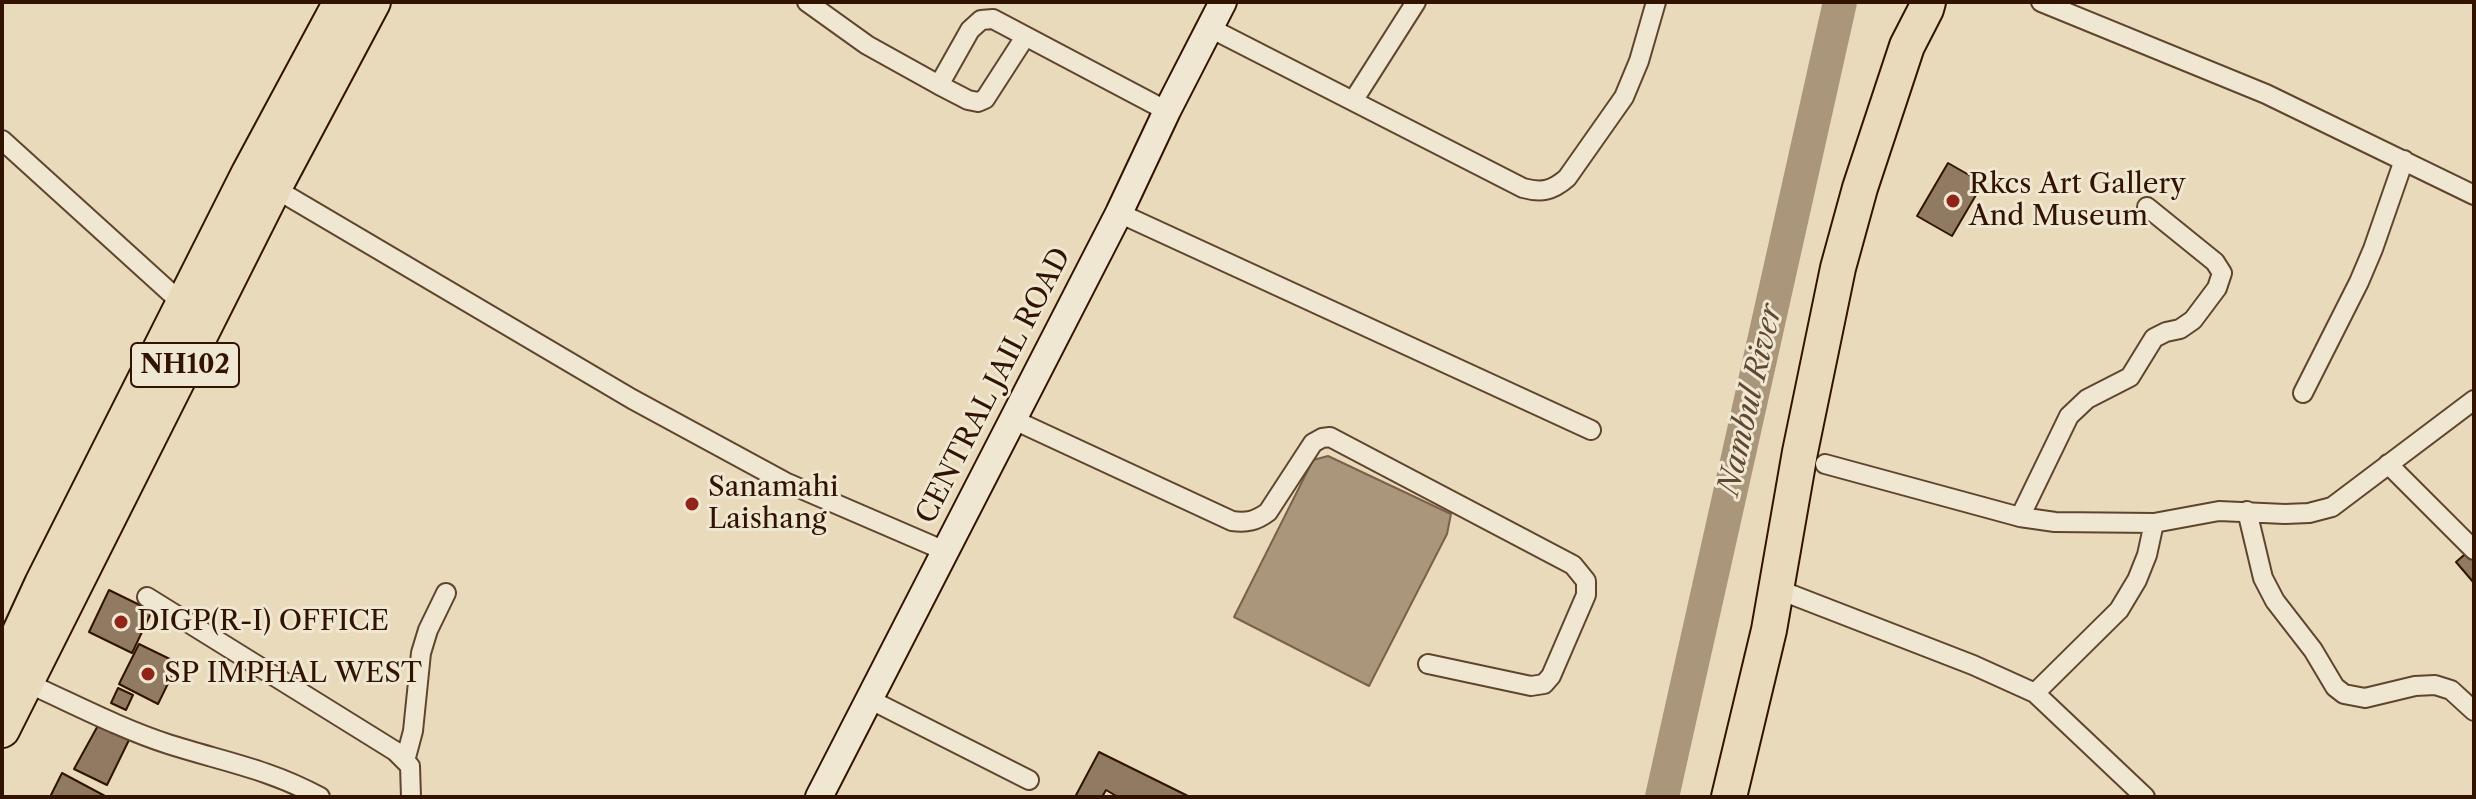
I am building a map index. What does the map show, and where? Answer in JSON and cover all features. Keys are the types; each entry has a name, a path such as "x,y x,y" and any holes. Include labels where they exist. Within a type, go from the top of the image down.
{"highway":[{"name":"NH102","path":"10,680 262,181 341,2"},
{"name":"NH102","path":"2,730 10,680 42,584 184,305 373,2"},
{"path":"1729,797 1777,589 1800,452 1838,268 1860,188 1907,46 1927,6"}],"street":[{"path":"807,2 867,45 968,100 978,102 985,99 1025,37"},
{"name":"CENTRAL JAIL ROAD","path":"819,797 1119,213 1223,2"},
{"path":"1353,101 1416,2"},
{"path":"1210,28 1523,188 1545,191 1567,178 1624,97 1639,61 1656,2"},
{"path":"2041,2 2266,94 2474,195"},
{"path":"939,85 970,30 981,20 993,19 1167,111"},
{"path":"2,140 184,305"},
{"path":"2303,393 2359,282 2404,160"},
{"path":"262,181 632,399 757,467 945,551"},
{"path":"2020,517 2069,416 2087,399 2130,377 2154,338 2180,329 2193,320 2217,288 2222,273 2215,262 2147,207"},
{"path":"1119,213 1591,430"},
{"path":"1825,464 2020,517 2055,522 2154,523 2219,511 2309,513 2332,507 2474,400"},
{"path":"1012,419 1232,521 1247,523 1268,512 1313,443 1330,437 1573,565 1586,581 1586,595 1551,676 1544,684 1531,686 1428,664"},
{"path":"2388,464 2474,550"},
{"path":"2247,511 2263,578 2275,601 2313,650 2335,687 2354,697 2365,698 2415,686 2435,685 2451,690 2474,711"},
{"path":"2035,693 2119,610 2137,580 2147,555 2154,523"},
{"path":"1777,589 1973,665 2035,693 2145,797"},
{"path":"405,761 413,731 421,653 446,593"},
{"path":"147,597 395,751 410,766 411,797"},
{"path":"10,680 167,744 250,766 320,797"},
{"path":"869,699 1029,780"}],"shaded area":[{"path":"1328,456 1451,514 1447,534 1369,686 1234,617 1313,460"}],"building":[{"path":"1948,163 1983,183 1952,236 1917,216"},
{"path":"2471,549 2474,552 2474,583 2456,562"},
{"name":"DIGP(R-I) OFFICE","path":"109,590 152,611 132,653 89,632"},
{"name":"SP IMPHAL WEST","path":"139,644 178,663 158,704 119,684"},
{"path":"118,688 133,695 126,710 111,703"},
{"path":"101,720 130,738 107,785 74,769"},
{"path":"1099,752 1190,797 1118,797 1106,790 1102,797 1075,797"},
{"path":"62,773 105,796 50,797"}],"waterway":[{"name":"Nambul River","path":"1662,797 1840,2"}],"place":[{"name":"Rkcs Art Gallery And Museum","path":"1953,201"},
{"name":"Sanamahi Laishang","path":"692,504"},
{"name":"DIGP(R-I) OFFICE","path":"121,622"},
{"name":"SP IMPHAL WEST","path":"148,674"}]}
